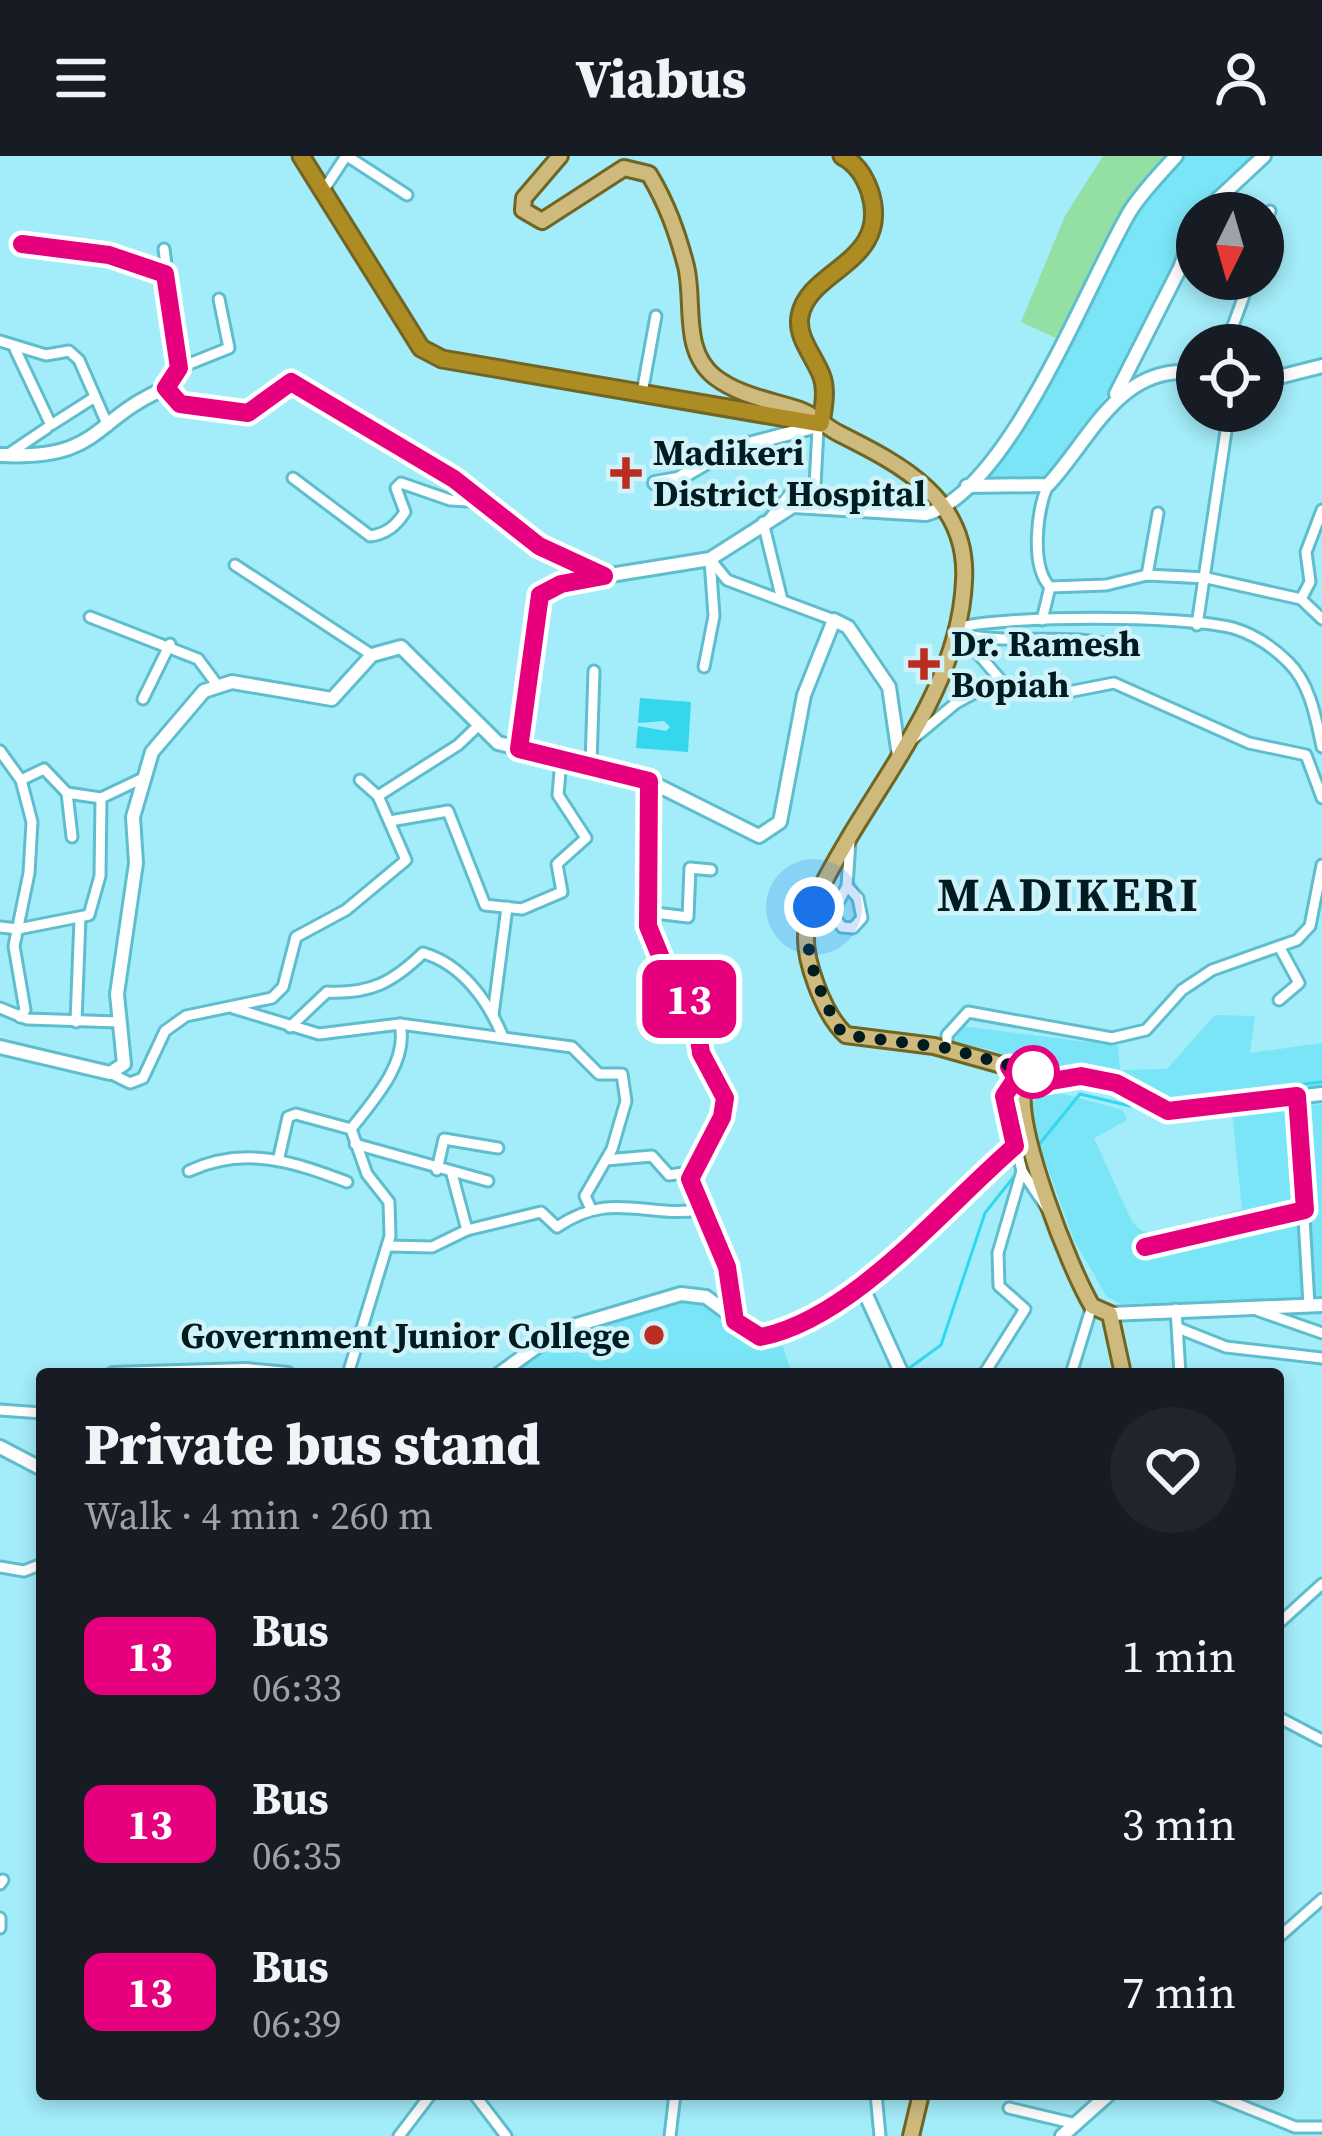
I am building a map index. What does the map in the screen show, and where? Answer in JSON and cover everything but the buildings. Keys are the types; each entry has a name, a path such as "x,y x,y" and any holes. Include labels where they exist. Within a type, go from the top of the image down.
{"highway":[{"path":"301,156 421,348 442,359 820,426 824,381 801,334 799,318 806,298 857,255 873,217 865,179 842,156"}],"main road":[{"path":"560,156 524,198 523,210 530,218 542,220 624,168 649,174 670,210 691,288 690,332 711,374 761,400 813,415 820,426 918,478 946,506 964,552 958,631 930,704 850,836 814,907 806,935 808,955 837,1027 857,1040 947,1048 1016,1079 1046,1082"},
{"path":"1016,1079 1030,1070 1046,1082"},
{"path":"1016,1079 1020,1141 1092,1306 1110,1314 1123,1368"},
{"path":"911,2136 920,2100"}],"street":[{"path":"323,191 346,156 407,195"},
{"path":"519,749 540,595 561,584 710,560 766,520 814,497 909,515 946,506 1003,452 1132,208 1176,156"},
{"path":"1225,192 1264,156"},
{"path":"22,244 109,255 165,274"},
{"path":"164,249 179,368"},
{"path":"1042,620 1050,586 1040,564 1040,502 1108,406 1176,273"},
{"path":"4,455 57,454 109,428 144,397 166,388 179,368 230,348 219,299"},
{"path":"642,395 656,316"},
{"path":"0,341 46,355 69,351 79,360 109,428"},
{"path":"15,349 51,425 94,397"},
{"path":"1284,376 1322,366"},
{"path":"1108,406 1165,374 1176,374"},
{"path":"166,388 180,404 248,413 291,382 485,502 539,546 604,576"},
{"path":"655,483 678,478 730,449 820,426 814,497"},
{"path":"4,455 47,428"},
{"path":"1197,625 1226,432"},
{"path":"293,478 370,536 383,534 405,512 396,488 401,483 450,500 485,502"},
{"path":"967,486 1048,485"},
{"path":"1301,599 1310,582 1306,552 1322,510"},
{"path":"1147,574 1158,513"},
{"path":"766,520 782,601"},
{"path":"710,560 727,580 848,627 889,687 903,751 970,693 1004,684 1068,692 1109,683 1249,743 1306,755 1322,798"},
{"path":"704,667 714,616 710,560"},
{"path":"235,565 372,655"},
{"path":"1050,586 1106,585 1147,574 1207,578 1301,599 1322,620"},
{"path":"90,616 198,659 218,686"},
{"path":"110,1073 124,1064 117,994 136,863 133,817 140,779 179,714 204,691 261,683 332,699 372,655 401,647 498,743 649,781 758,836 780,823 804,695 834,620"},
{"path":"958,631 1042,620 1197,625 1246,632 1289,662 1304,681 1322,747"},
{"path":"958,631 1004,643 1086,639 1124,648"},
{"path":"958,631 1004,684"},
{"path":"143,699 170,644"},
{"path":"591,764 594,671"},
{"path":"378,796 458,745 479,725"},
{"path":"0,751 21,780 32,845 14,946 26,1010 20,1017"},
{"path":"390,821 448,811 484,905 522,909 562,892 557,864 586,838 558,795 561,760"},
{"path":"21,780 44,769 67,793 71,836"},
{"path":"67,793 101,797 140,779"},
{"path":"0,1047 110,1073 130,1083 143,1078 164,1031 186,1016 272,998 284,987 296,937 346,910 406,860 378,796 360,780"},
{"path":"649,781 647,912 666,970 683,990 696,1018 701,1053 725,1098 722,1117 691,1172 699,1210 722,1252 735,1321"},
{"path":"0,927 18,929 89,915 95,904 103,839 101,797"},
{"path":"847,886 850,836"},
{"path":"947,1048 947,1035 968,1012 1112,1038 1146,1030 1182,989 1212,970 1280,948 1310,926 1322,865"},
{"path":"647,912 688,917 690,868 711,870"},
{"path":"494,1015 507,908"},
{"path":"76,1022 80,918"},
{"path":"1310,926 1322,929"},
{"path":"1280,948 1299,982 1280,1000"},
{"path":"290,1027 327,992 363,994 396,979 423,953 443,959 494,1015 503,1037"},
{"path":"689,973 712,968 729,982 725,996 696,1018"},
{"path":"0,1008 20,1017 119,1022"},
{"path":"232,1008 319,1034 400,1024 572,1047 599,1074 622,1073 626,1101 605,1160 584,1196 591,1209"},
{"path":"351,1129 392,1071 403,1037 400,1024"},
{"path":"1046,1082 1081,1076 1116,1083 1168,1111 1322,1094"},
{"path":"1110,1314 1316,1305 1297,1096"},
{"path":"279,1157 289,1117 296,1114 351,1129"},
{"path":"351,1129 376,1190 389,1202 388,1246 351,1368"},
{"path":"436,1170 444,1139 498,1148"},
{"path":"988,1368 1025,1309 999,1286 998,1253 1022,1171 1020,1141"},
{"path":"507,1368 560,1330 681,1294 706,1297 760,1337 782,1333 861,1284 1020,1141"},
{"path":"355,1144 488,1181"},
{"path":"605,1160 652,1156 669,1175 691,1172"},
{"path":"189,1171 208,1162 279,1157 347,1182"},
{"path":"1022,1171 1056,1219"},
{"path":"452,1174 467,1231"},
{"path":"388,1246 432,1247 467,1231 541,1212 557,1227 591,1209 627,1204 664,1215 699,1210"},
{"path":"1145,1247 1305,1210"},
{"path":"861,1284 899,1368"},
{"path":"1073,1368 1092,1306"},
{"path":"1176,1310 1180,1368"},
{"path":"1255,1310 1322,1333"},
{"path":"1178,1328 1226,1347 1322,1358"},
{"path":"0,1410 36,1413"},
{"path":"0,1447 36,1466"},
{"path":"0,1567 24,1571 36,1566"},
{"path":"1284,1619 1322,1584"},
{"path":"1284,1720 1322,1741"},
{"path":"1284,1933 1322,1899"},
{"path":"0,1918 0,1928"},
{"path":"399,2136 426,2100"},
{"path":"479,2100 506,2136"},
{"path":"670,2136 674,2100"},
{"path":"877,2100 880,2136"},
{"path":"1063,2136 1102,2100"},
{"path":"1226,2100 1294,2132 1322,2127"},
{"path":"1009,2108 1076,2124"}],"shaded area":[{"path":"1183,156 1256,156 1219,192 1176,192 1176,260 1131,360 1048,481 981,481 1007,455 1137,216"},
{"path":"640,698 691,702 688,752 636,748 638,726 666,731 670,727 664,721 638,723"},
{"path":"1215,1015 1255,1016 1250,1053 1322,1043 1322,1088 1170,1106 1145,1088 1080,1070 1049,1075 992,1050 954,1042 961,1026 1118,1046 1120,1070 1167,1069"},
{"path":"1052,1091 1123,1110 1127,1120 1094,1138 1132,1222 1142,1231 1159,1233 1242,1209 1232,1111 1322,1104 1322,1297 1121,1304 1107,1297 1074,1240 1032,1125 1031,1102"},
{"name":"Government Junior College","path":"680,1298 701,1301 745,1342 780,1338 790,1368 517,1368 548,1343"}],"green space":[{"path":"1103,156 1164,156 1120,214 1056,338 1021,322 1065,216"}],"waterway":[{"path":"1160,1101 1322,1082"},
{"path":"1037,1147 1080,1094 1130,1106 1144,1104"},
{"path":"909,1368 941,1345 985,1213 1016,1174"}],"bus line":[{"name":"13","path":"22,244 109,255 138,269 165,274 179,368 166,388 180,404 248,413 291,382 454,479 539,546 604,576 561,584 540,595 519,749 649,781 648,926 666,970 695,1009 701,1053 725,1098 722,1117 693,1163 690,1179 694,1200 717,1237 727,1267 735,1321 760,1337 782,1333 832,1306 1015,1146 1004,1096 1016,1078 1009,1067 1030,1070 1046,1082 1081,1076 1116,1083 1140,1091 1168,1111 1297,1096 1305,1210 1145,1247"}],"place":[{"name":"Madikeri District Hospital","path":"626,473"},
{"name":"Dr. Ramesh Bopiah","path":"924,664"},
{"name":"Government Junior College","path":"654,1335"}],"district":[{"name":"MADIKERI","path":"1069,894"}],"route":[{"path":"814,907 806,935 808,955 837,1027 846,1035 868,1042 947,1048 1033,1072"}]}
